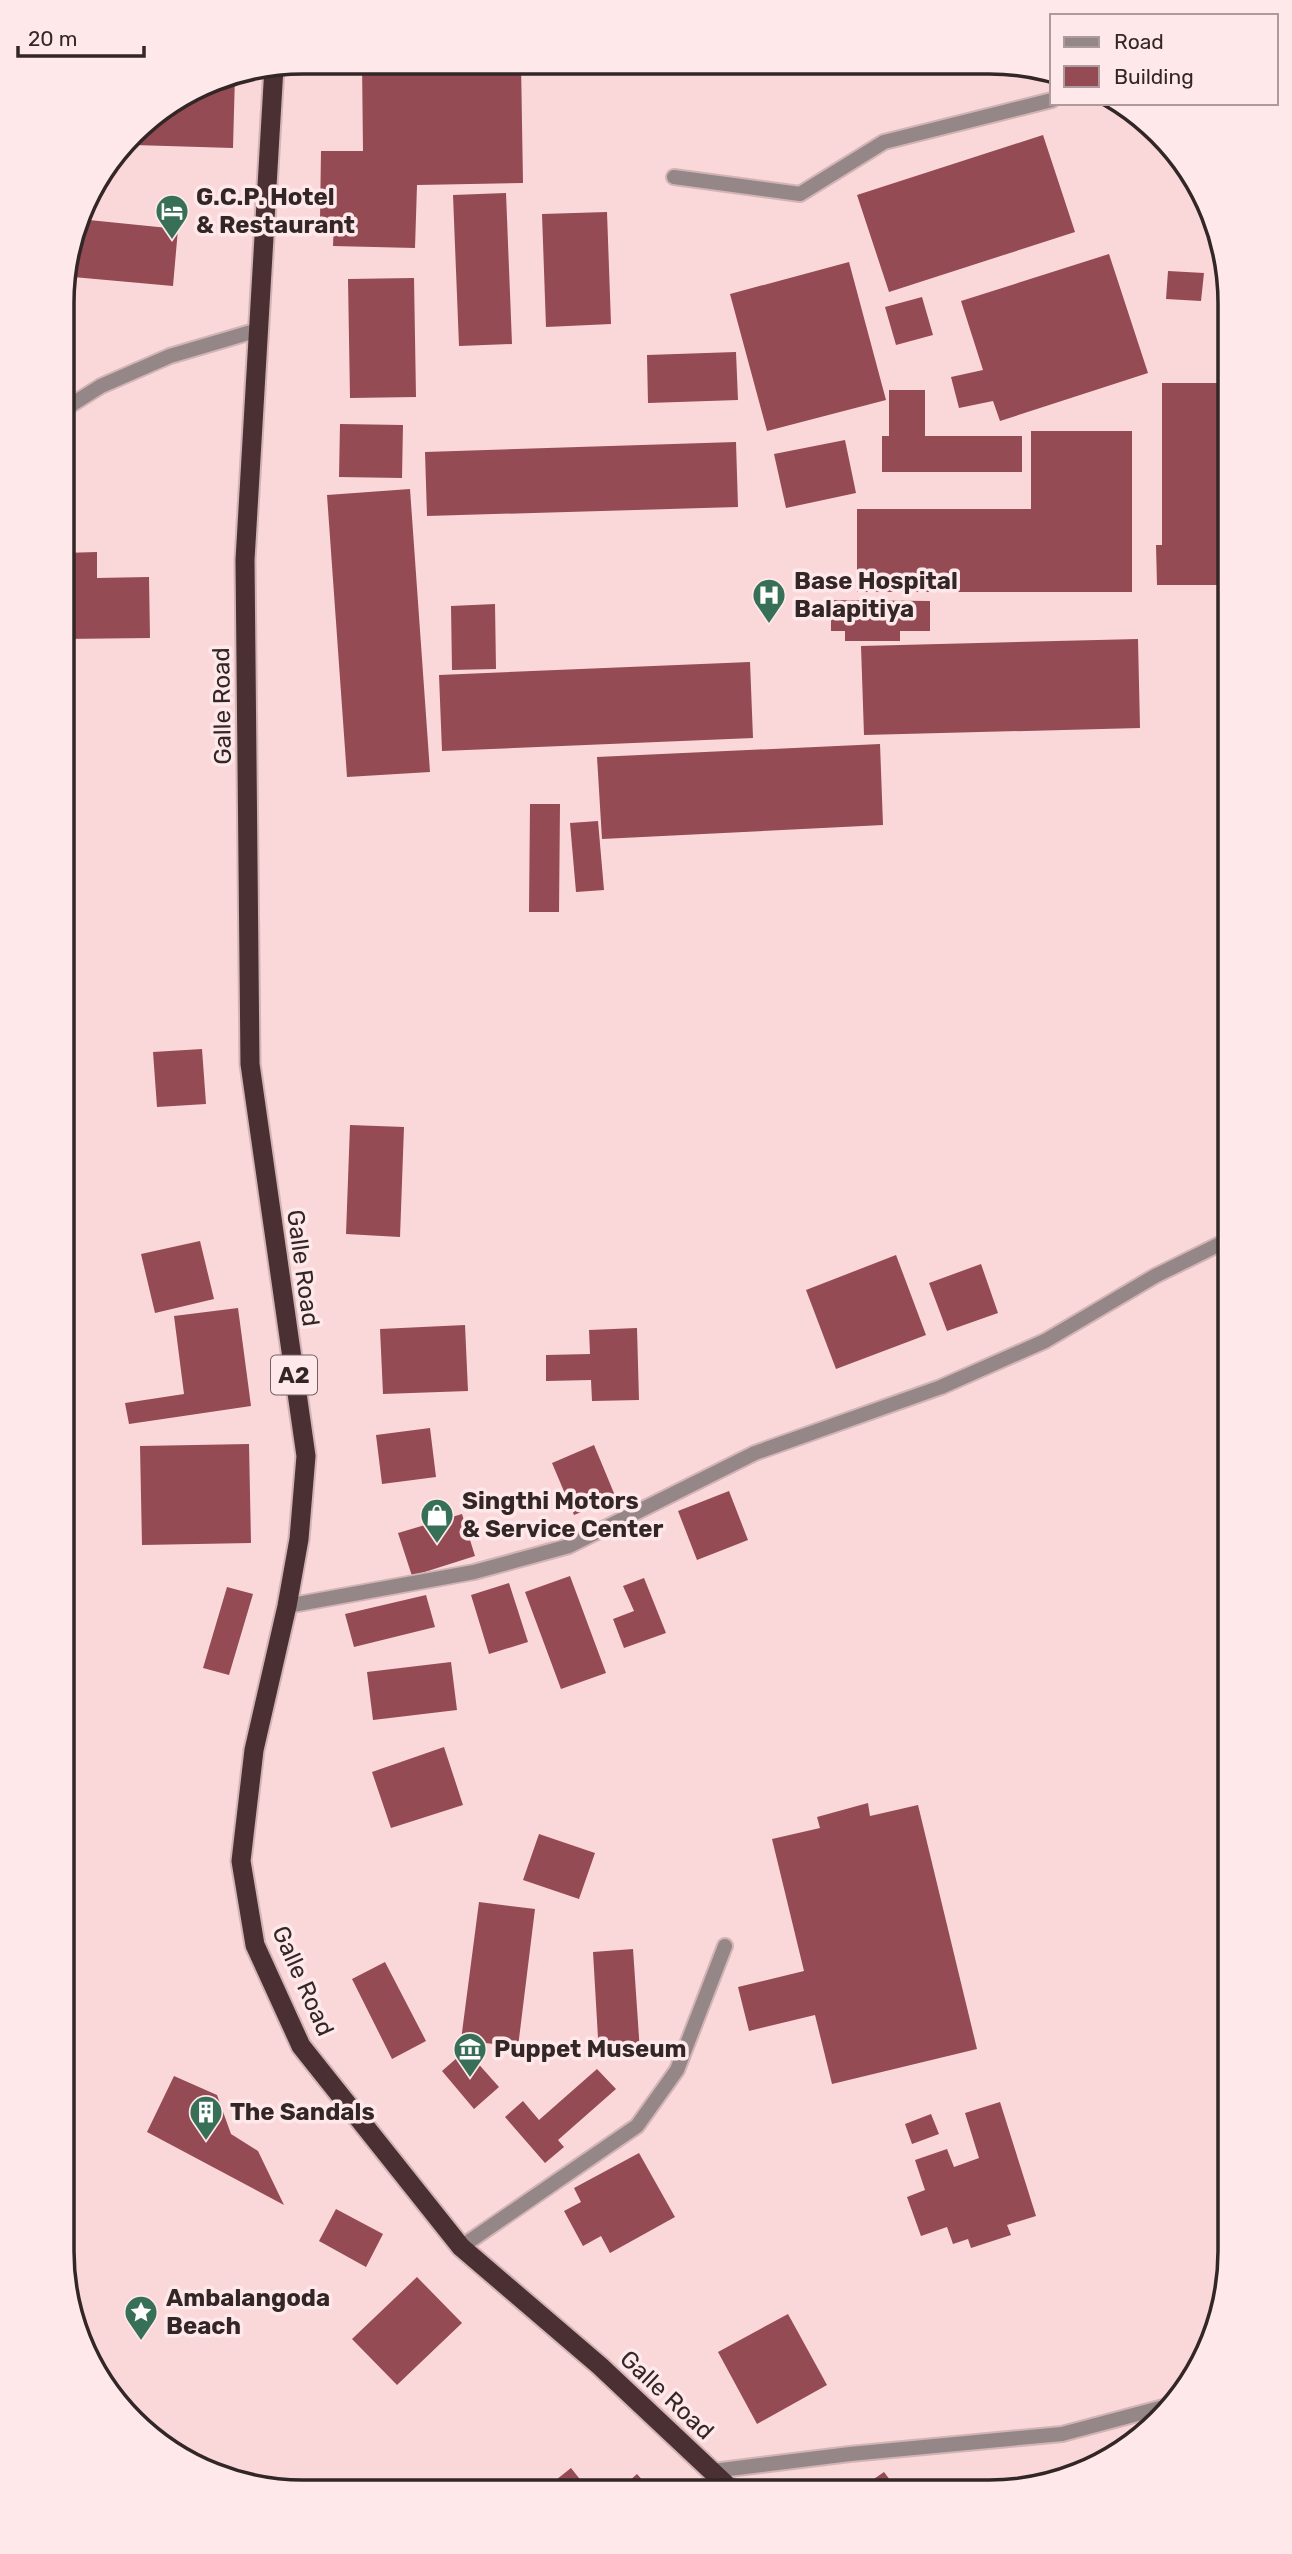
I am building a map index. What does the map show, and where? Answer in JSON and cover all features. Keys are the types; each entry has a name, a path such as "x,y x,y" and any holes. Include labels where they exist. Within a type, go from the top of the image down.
{"highway":[{"name":"Galle Road","path":"273,76 245,560 250,1064 306,1456 299,1539 287,1606 254,1750 241,1861 255,1945 301,2046 461,2247 600,2366 722,2480"}],"street":[{"path":"674,177 800,194 884,142 1050,100"},
{"path":"74,403 101,386 170,356 258,330"},
{"path":"287,1606 474,1572 569,1546 755,1453 941,1387 1045,1341 1155,1276 1218,1245"},
{"path":"461,2247 637,2126 677,2070 725,1946"},
{"path":"713,2471 850,2454 1062,2434 1155,2409"}],"building":[{"path":"362,74 521,74 523,183 417,185 415,248 333,246 334,220 320,220 321,151 363,151"},
{"path":"235,84 233,148 137,145 175,112"},
{"path":"1043,135 1075,232 889,292 857,195"},
{"path":"506,193 512,344 459,346 453,195"},
{"path":"607,212 611,324 546,327 542,214"},
{"path":"89,220 178,229 173,286 75,277 81,243"},
{"path":"1109,254 1148,373 1000,421 993,401 959,408 951,377 983,370 961,301"},
{"path":"849,262 886,400 767,431 730,294"},
{"path":"1168,271 1204,273 1201,301 1166,299"},
{"path":"414,278 416,397 350,398 348,279"},
{"path":"922,297 933,335 896,345 885,307"},
{"path":"736,352 738,400 648,403 647,355"},
{"path":"1162,383 1218,383 1218,585 1157,585 1156,545 1162,545"},
{"path":"889,390 925,390 925,436 1022,436 1022,472 882,472 882,436 889,436"},
{"path":"340,424 403,425 402,478 339,477"},
{"path":"1031,431 1132,431 1132,592 857,592 857,509 1031,509"},
{"path":"845,440 856,493 786,508 774,454"},
{"path":"736,442 738,507 427,516 425,452"},
{"path":"410,489 430,772 347,777 327,495"},
{"path":"97,552 97,578 149,577 150,638 74,639 74,553"},
{"path":"831,600 930,601 930,631 900,631 900,641 845,641 845,631 831,631"},
{"path":"495,604 496,669 452,670 451,606"},
{"path":"1138,639 1140,728 864,735 861,646"},
{"path":"750,662 753,738 442,751 439,675"},
{"path":"880,744 883,825 602,839 597,757"},
{"path":"530,804 560,804 559,912 529,912"},
{"path":"598,821 604,890 576,892 570,823"},
{"path":"202,1049 206,1104 157,1107 153,1052"},
{"path":"350,1125 404,1127 400,1237 346,1234"},
{"path":"200,1241 214,1299 155,1313 141,1254"},
{"path":"896,1255 926,1335 836,1369 806,1290"},
{"path":"981,1264 998,1313 947,1331 929,1283"},
{"path":"238,1308 251,1406 129,1424 125,1403 184,1394 174,1316"},
{"path":"465,1325 468,1391 383,1394 380,1329"},
{"path":"637,1328 639,1400 592,1401 591,1380 546,1381 546,1355 590,1354 589,1330"},
{"path":"430,1428 436,1477 382,1484 376,1435"},
{"path":"249,1444 251,1543 142,1545 140,1446"},
{"path":"594,1445 616,1498 574,1515 552,1463"},
{"path":"729,1491 748,1540 697,1560 678,1511"},
{"name":"Singthi Motors & Service Center","path":"462,1514 475,1556 412,1576 398,1533"},
{"path":"570,1576 606,1673 561,1689 525,1592"},
{"path":"644,1578 666,1633 624,1648 613,1619 634,1611 623,1586"},
{"path":"509,1583 528,1642 489,1654 471,1595"},
{"path":"227,1587 253,1594 229,1675 203,1668"},
{"path":"426,1595 435,1627 354,1647 345,1614"},
{"path":"451,1662 457,1710 373,1720 367,1672"},
{"path":"444,1747 463,1805 391,1828 372,1772"},
{"path":"868,1803 870,1816 918,1805 977,2049 832,2084 815,2015 749,2031 738,1987 804,1971 772,1839 820,1828 817,1817"},
{"path":"539,1834 595,1853 579,1899 523,1880"},
{"path":"479,1902 535,1909 518,2047 461,2040"},
{"path":"633,1949 640,2052 599,2055 593,1952"},
{"path":"385,1962 426,2041 392,2059 352,1979"},
{"name":"Puppet Museum","path":"466,2050 499,2087 474,2109 442,2071"},
{"path":"597,2069 616,2089 558,2140 564,2147 545,2163 505,2117 523,2101 539,2120"},
{"name":"The Sandals","path":"174,2076 217,2095 231,2134 258,2151 284,2205 147,2132"},
{"path":"1000,2102 1036,2216 1007,2225 1011,2235 971,2248 968,2239 953,2244 947,2227 921,2236 907,2197 925,2190 915,2160 947,2149 954,2167 979,2158 965,2113"},
{"path":"931,2114 939,2134 912,2144 905,2124"},
{"path":"639,2153 675,2217 610,2253 601,2236 583,2246 564,2211 581,2202 574,2188"},
{"path":"336,2209 383,2234 366,2267 319,2241"},
{"path":"417,2277 462,2323 397,2385 352,2339"},
{"path":"788,2314 827,2385 757,2424 718,2352"},
{"path":"571,2468 580,2480 556,2480"},
{"path":"884,2472 890,2480 872,2480"},
{"path":"637,2474 642,2480 630,2480"}],"place":[{"name":"G.C.P. Hotel & Restaurant","path":"172,241"},
{"name":"Base Hospital Balapitiya","path":"769,625"},
{"name":"Singthi Motors & Service Center","path":"437,1545"},
{"name":"Puppet Museum","path":"470,2079"},
{"name":"The Sandals","path":"206,2142"},
{"name":"Ambalangoda Beach","path":"141,2342"}]}
